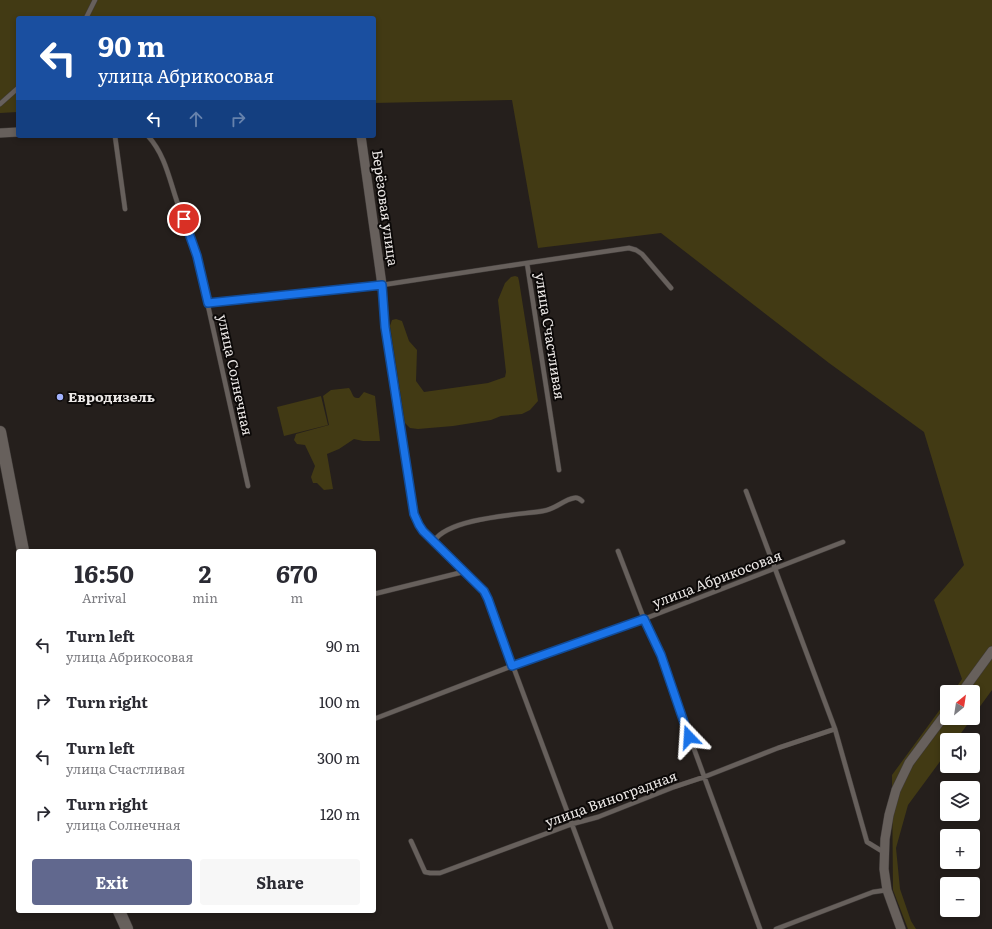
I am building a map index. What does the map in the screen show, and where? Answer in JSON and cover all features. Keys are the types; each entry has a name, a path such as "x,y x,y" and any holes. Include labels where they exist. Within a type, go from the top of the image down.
{"main road":[{"path":"0,432 23,549"},
{"path":"120,913 127,929"}],"street":[{"path":"0,133 16,132"},
{"name":"Берёзовая улица","path":"361,138 382,285"},
{"path":"967,685 992,651"},
{"path":"901,929 887,890 884,868 886,827 896,790 909,763 940,721"}],"lane":[{"path":"87,16 95,0"},
{"path":"0,104 16,90"},
{"path":"115,138 126,209"},
{"name":"улица Солнечная","path":"150,138 164,160 179,209 192,239 197,256 248,486"},
{"path":"527,263 629,248 642,254 671,288"},
{"name":"улица Счастливая","path":"208,303 382,285 527,263 559,470"},
{"path":"382,285 385,327 414,514 421,528 463,572 478,584 488,599 611,929"},
{"path":"746,491 835,729 867,842 885,853"},
{"path":"434,541 443,532 461,525 491,518 551,509 573,498 577,498 582,501"},
{"name":"улица Абрикосовая","path":"376,717 512,666 644,619 843,542"},
{"path":"618,551 644,619 661,655 760,929"},
{"path":"376,594 463,572"},
{"name":"улица Виноградная","path":"412,841 424,870 436,874 704,777 778,748 835,729"},
{"path":"776,929 873,892 887,890"}],"shaded area":[{"path":"0,0 992,0 992,690 980,706 980,685 958,685 962,679 934,600 964,565 924,432 829,363 661,233 538,248 512,100 376,103 376,16 16,16 16,112 0,113"},
{"path":"511,277 518,277 519,281 538,401 530,410 522,414 501,416 491,420 453,426 418,429 410,428 405,423 390,326 392,320 396,319 402,321 409,341 417,350 416,381 424,392 488,383 505,377 506,372 498,300 505,283"},
{"path":"349,388 355,398 359,398 364,392 375,396 380,441 363,441 354,439 339,449 327,454 333,489 324,490 317,483 313,483 311,477 315,466 305,445 297,444 294,440 296,434 329,425 323,396 331,390"},
{"path":"321,396 328,425 284,436 277,407"},
{"path":"940,710 940,725 967,725 961,733 940,733 940,762 908,805 896,848 900,889 911,921 916,929 908,929 893,890 892,775"}],"place":[{"name":"Евродизель","path":"60,397"}],"route":[{"path":"184,219 197,256 208,303 382,285 385,327 414,514 423,531 484,591 512,666 644,619 661,655 689,737"}]}
